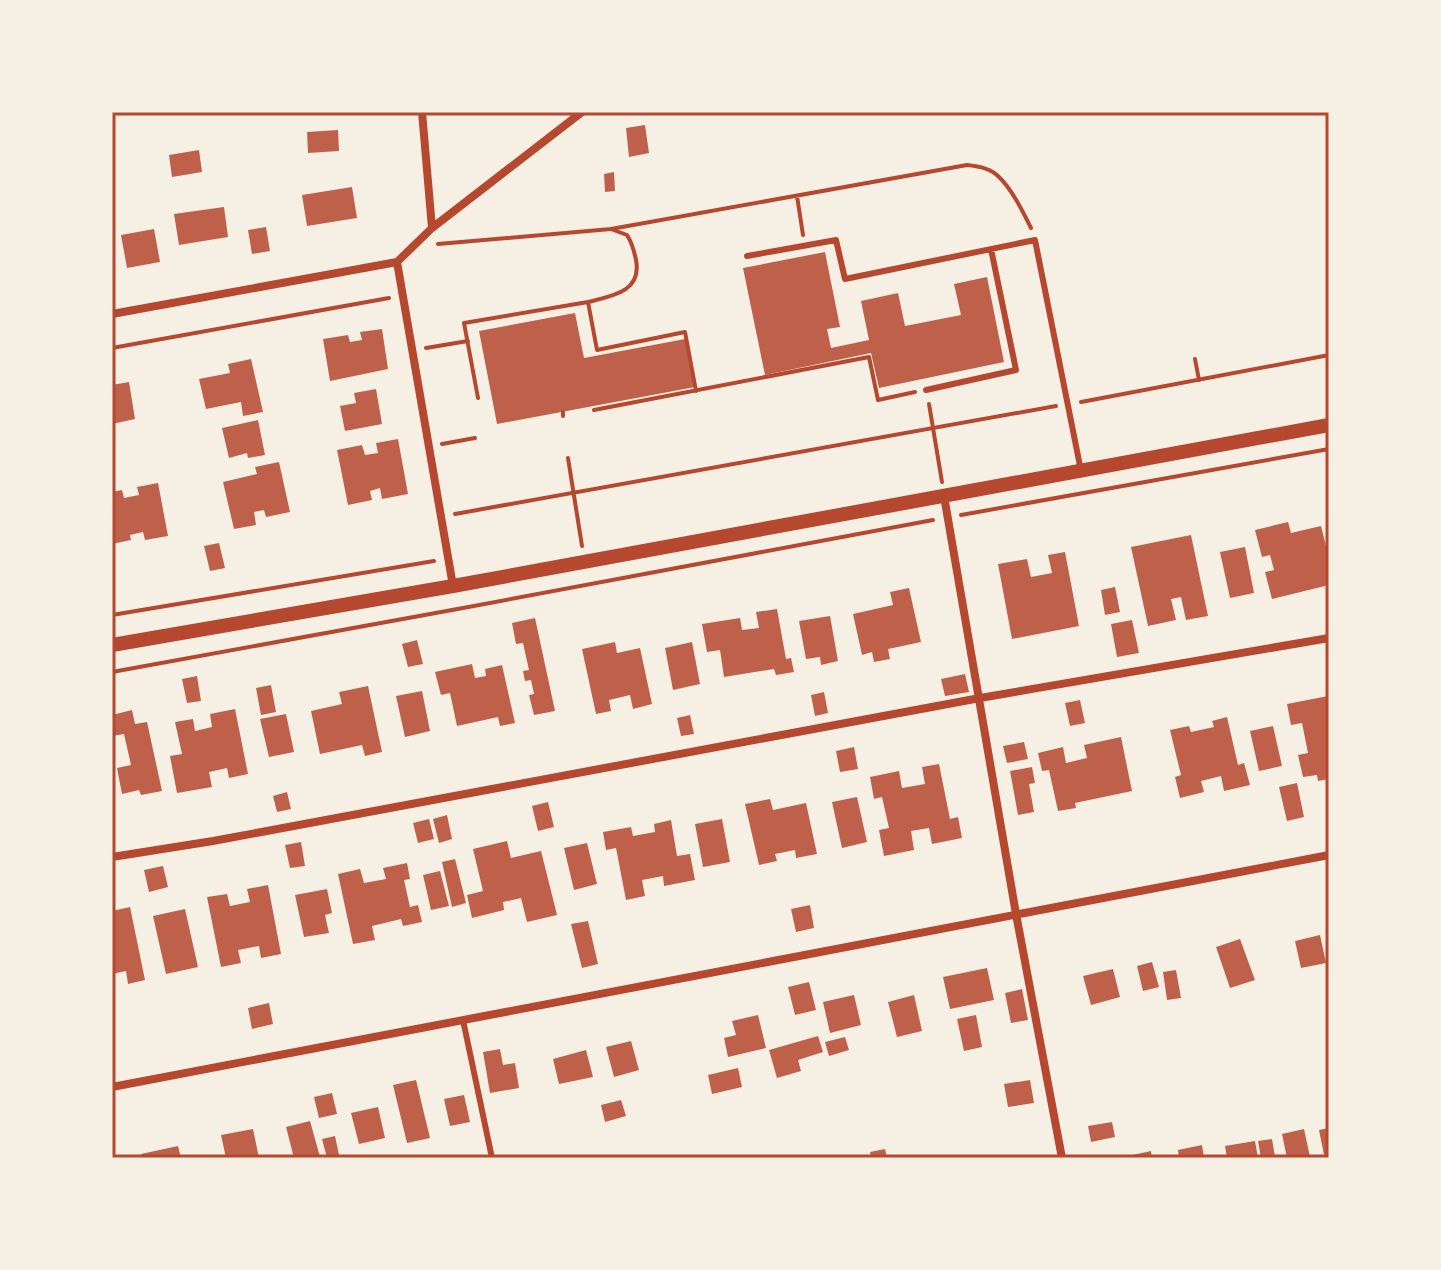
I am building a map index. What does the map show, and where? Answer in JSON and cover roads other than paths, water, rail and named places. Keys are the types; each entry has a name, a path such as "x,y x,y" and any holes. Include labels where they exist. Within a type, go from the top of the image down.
{"street":[{"path":"422,112 432,228"},
{"path":"112,314 397,262 432,228 582,112"},
{"path":"397,262 453,586"},
{"path":"112,645 453,586 1329,425"},
{"path":"944,496 1016,914 1062,1158"},
{"path":"112,857 213,841 980,698 1329,638"},
{"path":"112,1087 1329,855"}],"lane":[{"path":"747,256 836,240 845,279 1035,240 1081,471"},
{"path":"926,390 1016,370 991,249"},
{"path":"463,1020 492,1158"}]}
